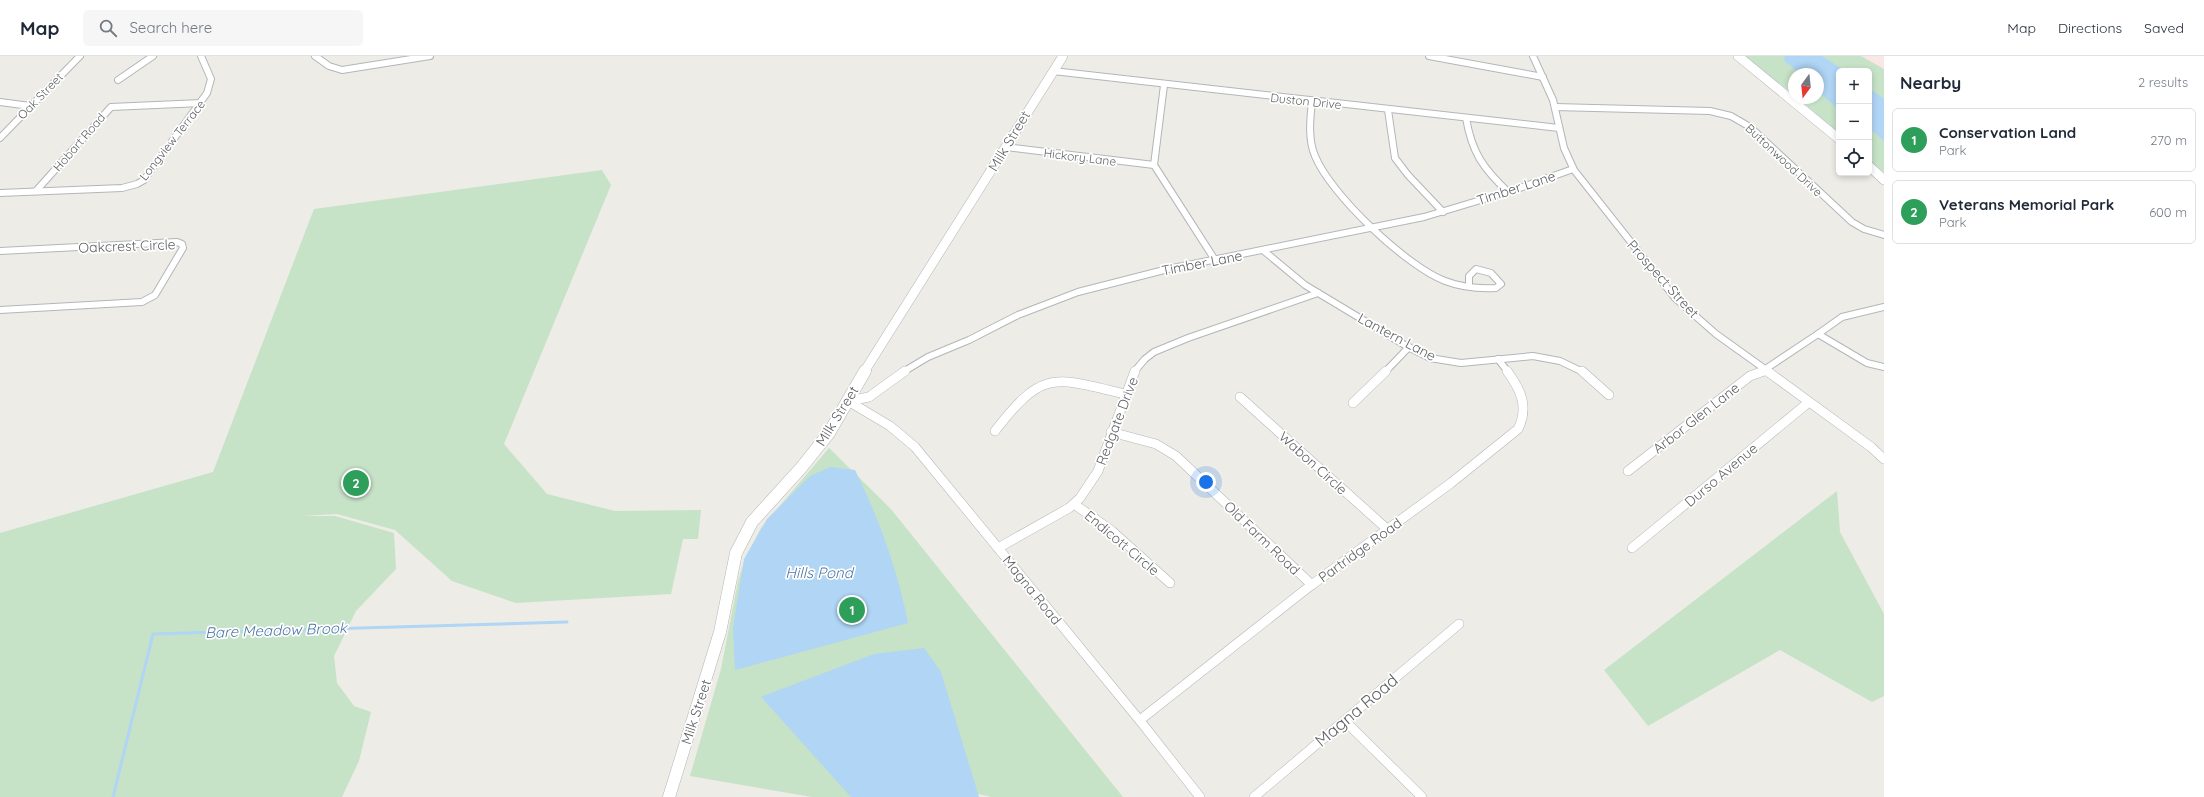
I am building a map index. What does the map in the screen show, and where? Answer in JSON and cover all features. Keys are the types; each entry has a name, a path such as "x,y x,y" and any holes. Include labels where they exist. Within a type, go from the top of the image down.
{"street":[{"name":"Oak Street","path":"0,138 80,56"},
{"path":"118,80 153,56"},
{"name":"Longview Terrace","path":"0,192 122,188 137,184 148,175 202,103 210,86 210,79 201,56"},
{"path":"315,56 329,66 342,70 430,56"},
{"name":"Milk Street","path":"669,797 720,632 730,575 736,553 752,522 816,450 829,433 1063,56"},
{"path":"1429,56 1543,77"},
{"name":"Prospect Street","path":"1533,56 1555,107 1564,148 1573,169 1600,207 1675,298 1716,334 1871,447 1884,459"},
{"path":"1738,56 1836,137"},
{"name":"Duston Drive","path":"1053,72 1312,102 1559,128"},
{"path":"1164,85 1154,165 1215,260"},
{"path":"0,102 30,106"},
{"path":"1312,102 1310,121 1315,157 1329,179 1361,218 1419,268 1440,279 1469,286"},
{"name":"Hobart Road","path":"36,191 111,108 128,105 202,103"},
{"name":"Buttonwood Drive","path":"1555,107 1710,111 1731,116 1750,127 1852,222 1864,229 1884,235"},
{"path":"1388,110 1395,158 1413,181 1443,212"},
{"path":"1466,118 1471,146 1475,156 1508,192"},
{"name":"Hickory Lane","path":"1006,147 1154,165"},
{"name":"Timber Lane","path":"848,401 869,397 914,365 928,357 969,340 1018,315 1058,299 1104,284 1374,228 1443,212 1508,192 1573,169"},
{"path":"1872,169 1884,180"},
{"name":"Oakcrest Circle","path":"0,251 177,242 182,244 183,248 160,289 155,295 142,302 0,310"},
{"name":"Lantern Lane","path":"1264,251 1295,278 1318,293 1409,347 1437,360 1450,363 1530,355 1562,360 1589,375 1609,395"},
{"name":"Redgate Drive","path":"998,548 1074,504 1089,486 1098,471 1125,394 1139,365 1154,352 1318,293"},
{"name":"Arbor Glen Lane","path":"1628,471 1750,376 1766,371 1842,317 1884,307"},
{"path":"1818,334 1867,362 1884,367"},
{"path":"1353,403 1381,377 1409,347"},
{"name":"Partridge Road","path":"1140,720 1312,585 1512,435 1522,423 1525,406 1522,396 1498,359"},
{"path":"995,430 1016,402 1027,392 1049,382 1079,382 1125,394"},
{"name":"Wabon Circle","path":"1240,397 1387,529"},
{"name":"Magna Road","path":"848,401 890,426 915,447 1140,720 1200,797"},
{"name":"Durso Avenue","path":"1632,548 1809,402"},
{"name":"Old Farm Road","path":"1111,432 1156,444 1176,456 1312,585"},
{"name":"Endicott Circle","path":"1074,504 1109,530 1170,583"},
{"name":"Magna Road","path":"1254,797 1459,624"},
{"path":"1345,721 1410,787 1422,797"}],"shaded area":[{"path":"1861,56 1884,56 1884,69"}],"green space":[{"path":"1744,56 1861,56 1884,69 1884,173 1872,163 1872,68 1836,68 1836,131 1805,104 1824,104 1824,68 1788,68 1788,90"},
{"path":"602,170 611,185 504,444 547,494 615,511 701,510 698,539 683,539 671,594 516,603 452,581 395,530 337,514 300,516 335,516 394,533 396,569 356,611 334,656 337,683 354,706 371,712 359,761 342,797 0,797 0,533 213,472 314,209"},
{"path":"829,448 890,508 1123,797 991,797 969,792 968,797 812,797 690,776 721,669 738,581 745,559 761,528"},
{"path":"1837,491 1840,532 1884,614 1884,696 1872,702 1780,650 1648,726 1604,670"}],"water":[{"path":"1785,56 1822,56 1840,68 1836,68 1836,107 1824,96 1824,68 1793,68 1784,60"},
{"path":"1872,90 1884,99 1884,141 1872,131"},
{"name":"Hills Pond","path":"830,467 855,470 887,545 899,583 908,623 735,670 733,628 744,559 767,519 810,476"},
{"path":"924,648 941,672 979,797 851,797 761,697 874,654"}],"waterway":[{"name":"Bare Meadow Brook","path":"113,797 153,634 567,622"}],"place":[{"name":"Veterans Memorial Park","path":"356,483"},
{"name":"Conservation Land","path":"852,610"}]}
